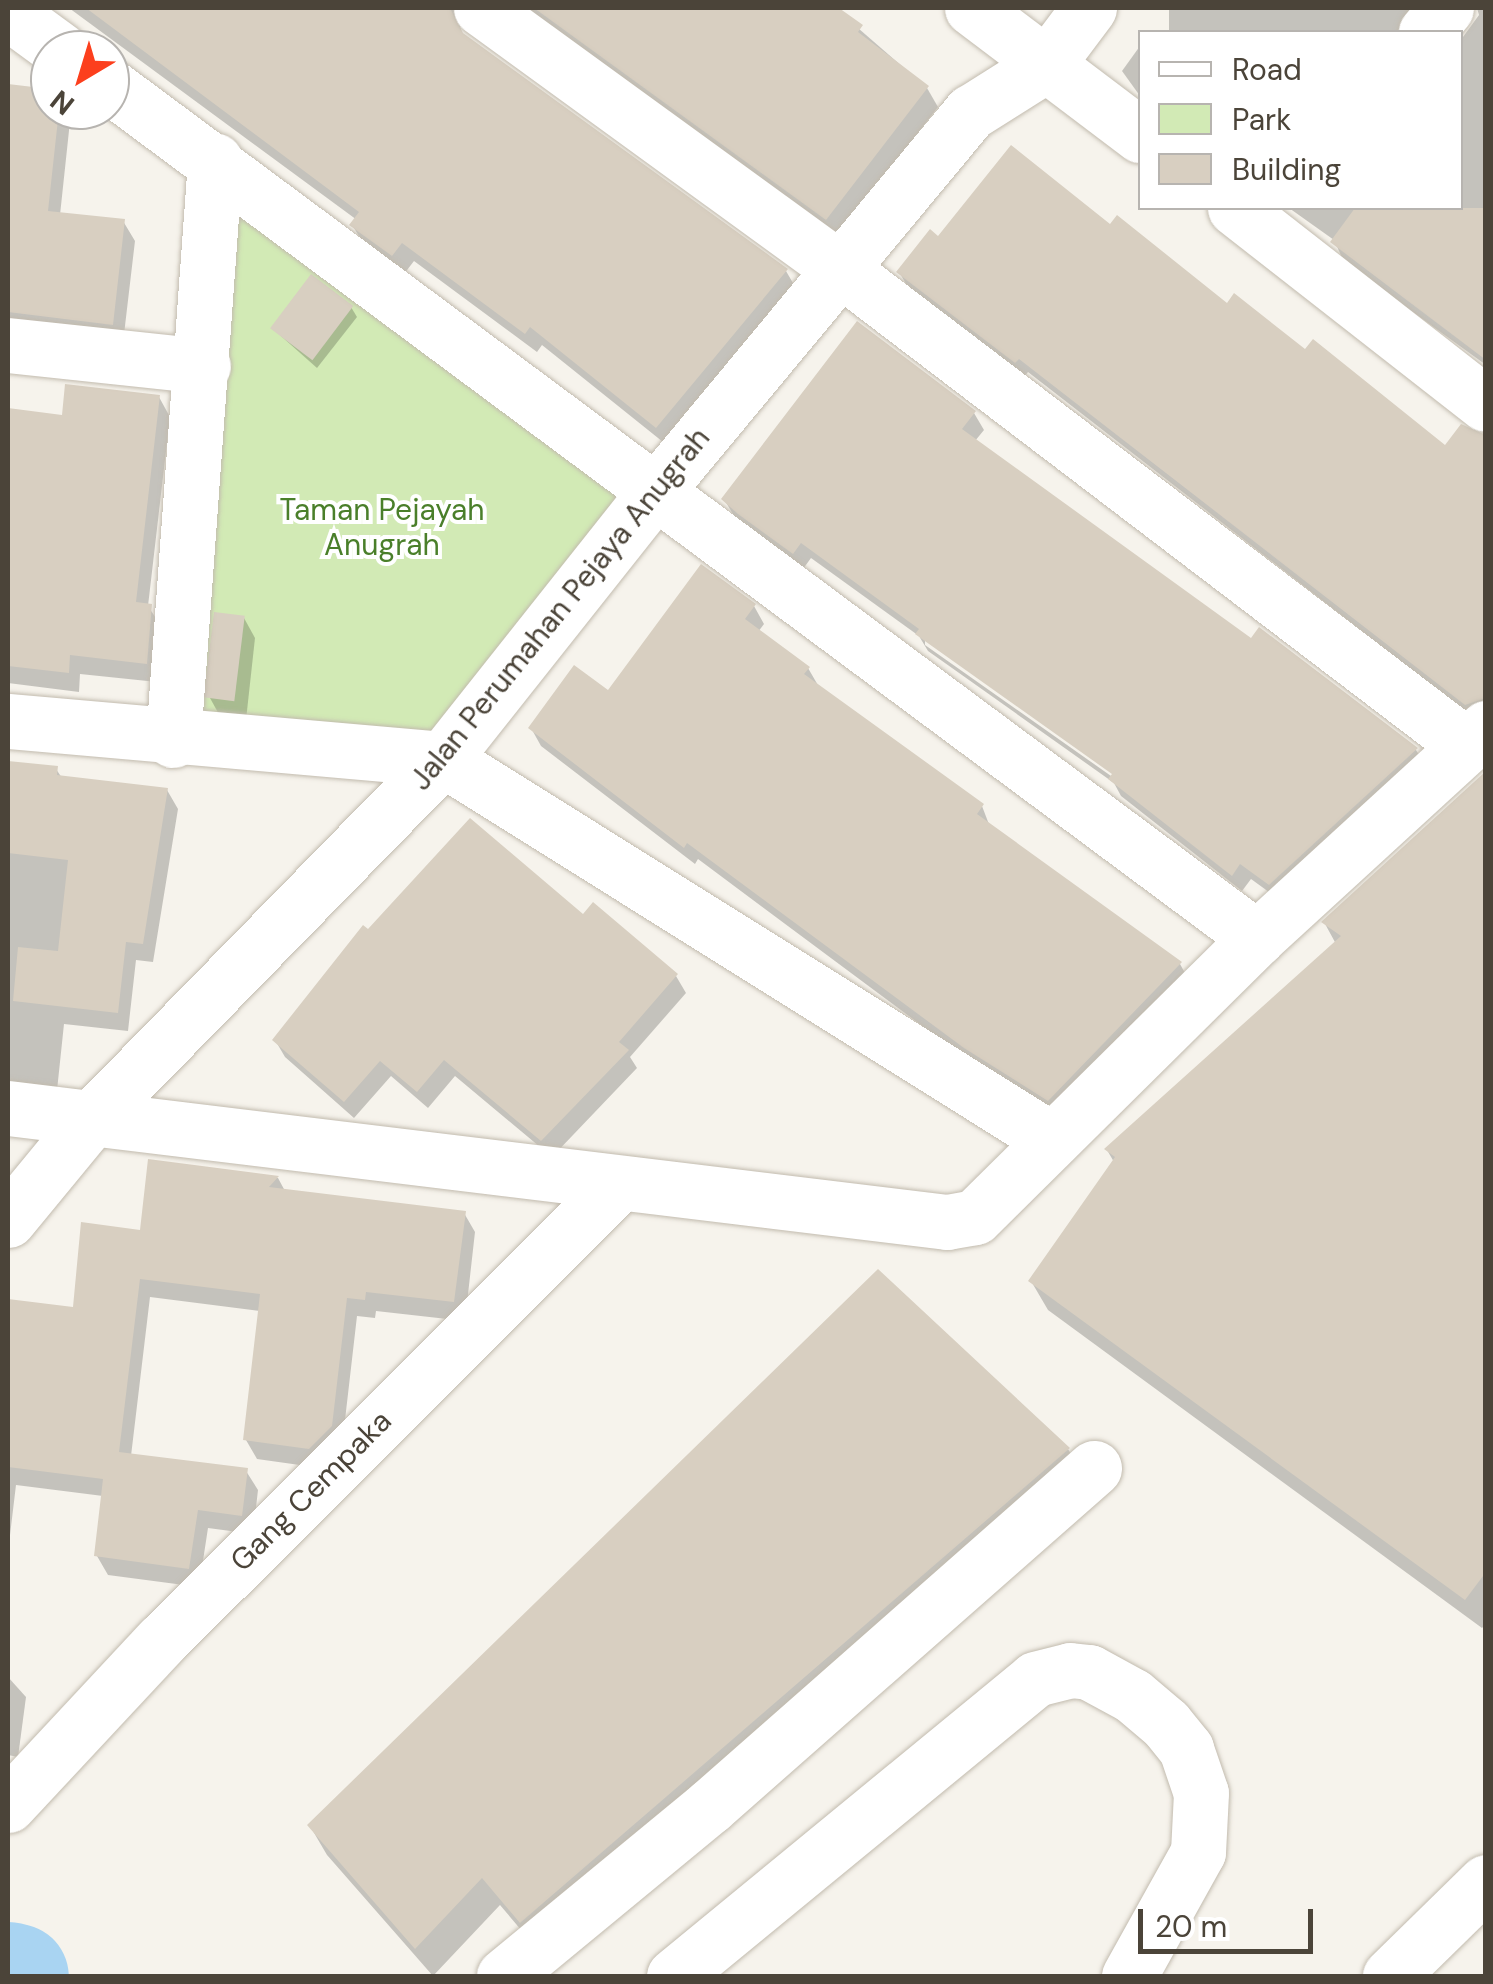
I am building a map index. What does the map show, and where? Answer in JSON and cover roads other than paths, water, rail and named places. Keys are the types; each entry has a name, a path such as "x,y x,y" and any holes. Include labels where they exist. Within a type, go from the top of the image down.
{"street":[{"path":"8,1108 946,1222 975,1217 995,1201 1049,1138 1257,938 1476,736 481,8"},
{"path":"1047,64 1088,8"},
{"path":"1428,30 1446,8"},
{"path":"993,14 1047,64 1138,133"},
{"name":"Jalan Perumahan Pejaya Anugrah","path":"971,112 993,14"},
{"name":"Jalan Perumahan Pejaya Anugrah","path":"8,1220 92,1117 443,759 654,492 971,112 1047,64"},
{"path":"130,101 1257,938"},
{"path":"173,740 214,162"},
{"path":"1265,216 1486,404"},
{"path":"8,345 202,366"},
{"path":"8,721 173,740 443,759 1049,1138"},
{"name":"Gang Cempaka","path":"8,1805 160,1641 620,1183"},
{"path":"504,1976 709,1807 1094,1468"},
{"path":"681,1975 1035,1679 1070,1670 1089,1672 1132,1696 1166,1724 1186,1749 1201,1793 1198,1852 1129,1976"},
{"path":"1390,1976 1486,1882"}],"waterway":[{"path":"8,1974 16,1976"}],"park label":[{"name":"Taman Pejayah Anugrah","path":"382,527"}]}
